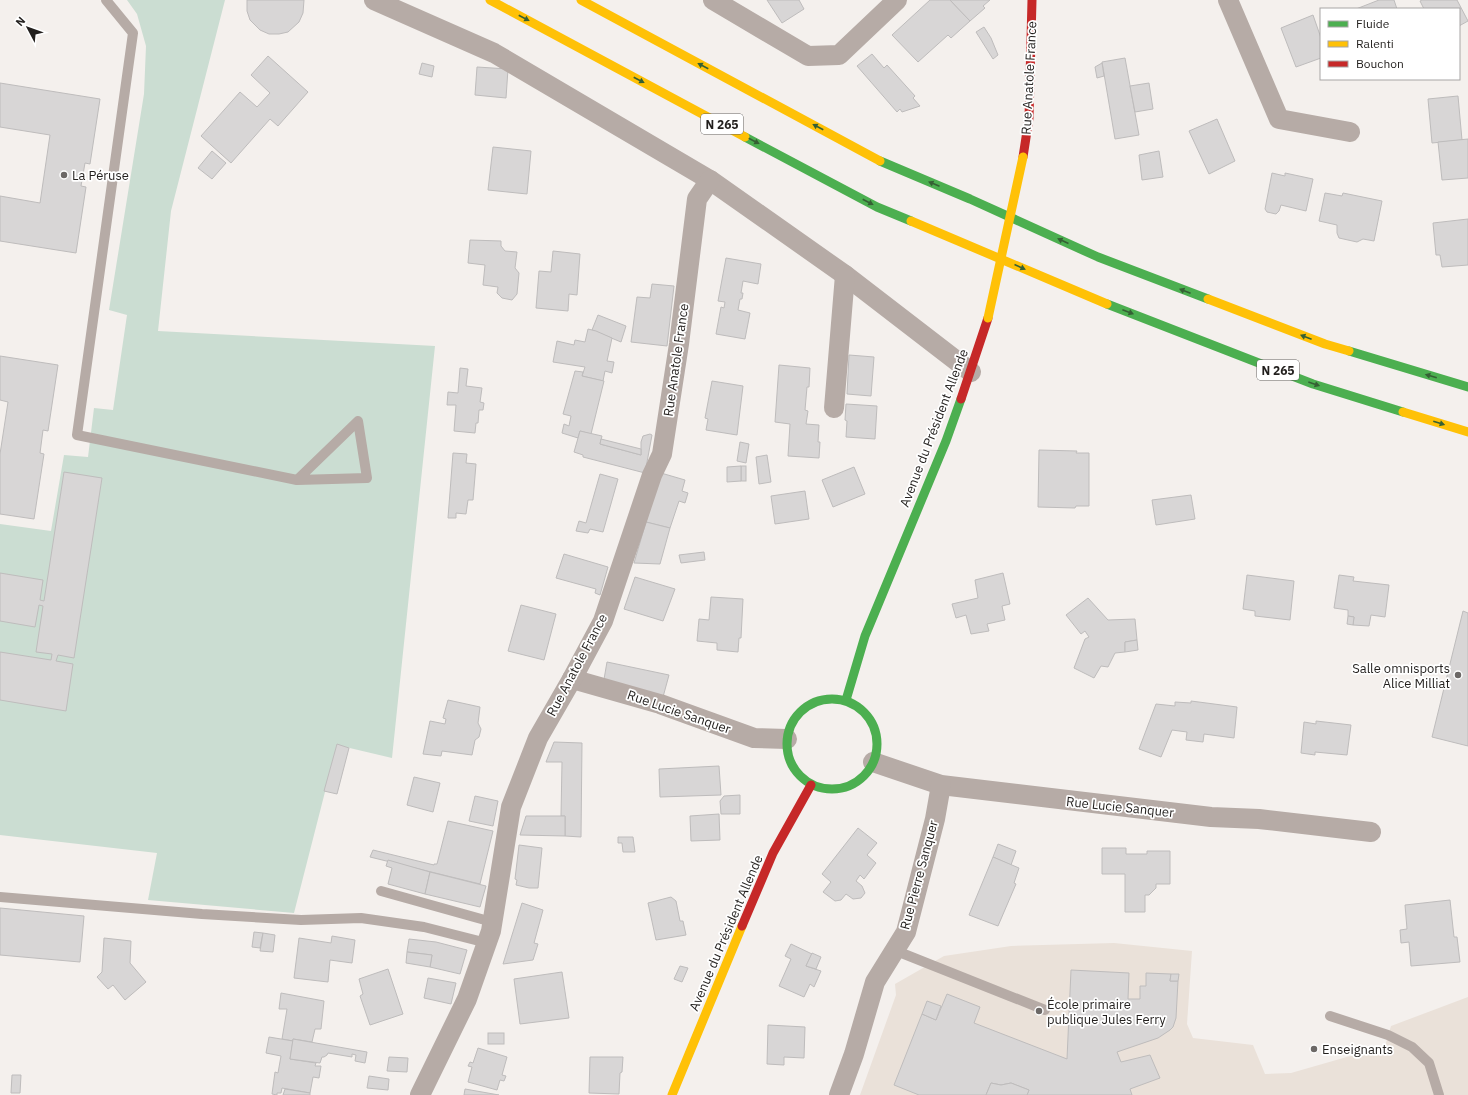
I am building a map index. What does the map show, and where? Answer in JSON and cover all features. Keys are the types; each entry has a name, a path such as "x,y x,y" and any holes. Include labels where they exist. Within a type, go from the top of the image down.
{"main road":[{"name":"N 265","path":"490,0 877,207 959,240 1092,298 1306,381 1468,432"},
{"path":"581,0 885,163 970,199 1098,257 1325,344 1468,387"},
{"name":"Rue Anatole France","path":"1023,157 1029,118 1032,0"},
{"name":"Avenue du Président Allende","path":"846,700 865,636 946,441 971,372 988,318 1023,157"},
{"path":"830,698 846,700 858,706 868,716 875,728 878,742 877,756 867,774 851,786 830,790 811,784 797,773 788,757 787,739 791,724 801,711 814,702 830,698"},
{"name":"Avenue du Président Allende","path":"672,1095 773,853 811,784"}],"street":[{"path":"374,0 494,53 710,180 845,275 971,372"},
{"path":"713,0 808,56 839,55 897,0"},
{"path":"1228,0 1279,119 1350,132"},
{"name":"Rue Anatole France","path":"420,1095 467,999 487,942 492,922 511,806 538,738 603,621 652,475 662,454 679,344 697,199 710,180"},
{"path":"834,408 845,275"},
{"name":"Rue Lucie Sanquer","path":"572,679 660,704 754,738 787,739"},
{"name":"Rue Lucie Sanquer","path":"873,762 941,785 1211,817 1259,819 1371,832"},
{"name":"Rue Pierre Sanquer","path":"839,1095 854,1054 875,982 906,932 935,819 941,785"}],"lane":[{"path":"106,0 133,33 77,435 297,480 367,478 358,420 297,480"},
{"path":"381,891 492,922"},
{"path":"0,897 202,914 301,920 360,918 424,927 487,942"},
{"path":"894,950 1045,1010"},
{"path":"1330,1016 1388,1035 1412,1047 1429,1063 1439,1095"}],"shaded area":[{"name":"École primaire publique Jules Ferry","path":"1114,943 1192,951 1187,1024 1193,1038 1253,1045 1265,1074 1291,1073 1385,1046 1391,1026 1468,997 1468,1095 860,1095 896,995 895,984 944,956 1011,946"}],"green space":[{"path":"127,0 225,0 171,211 158,331 435,346 392,758 337,745 294,913 148,900 157,853 0,835 0,524 51,531 64,455 88,457 94,408 113,410 127,315 109,310 144,94 146,46 137,14"}],"building":[{"path":"247,0 304,0 303,13 299,22 288,32 269,34 260,30 250,20 247,11"},
{"path":"767,0 799,0 804,9 782,23"},
{"path":"930,0 950,0 970,21 951,38 948,35 918,62 892,35"},
{"path":"950,0 990,0 983,6 985,8 970,21"},
{"path":"1379,0 1394,0 1397,8 1359,8"},
{"path":"1457,0 1468,21 1460,25 1460,8 1424,8 1420,1"},
{"path":"1313,15 1320,35 1320,58 1296,67 1281,28"},
{"path":"984,27 991,38 998,55 993,59 976,32"},
{"path":"872,54 884,68 887,65 915,96 913,98 920,106 902,112 900,109 897,112 857,66"},
{"path":"268,56 308,92 278,126 270,119 231,163 201,136 240,92 257,107 270,93 251,75"},
{"path":"1125,58 1139,135 1115,139 1102,62"},
{"path":"422,63 434,66 432,77 419,74"},
{"path":"1102,63 1104,76 1097,78 1095,67"},
{"path":"477,67 508,69 506,98 475,95"},
{"name":"La Péruse","path":"0,83 100,99 90,164 85,163 81,186 86,187 76,253 0,241 0,196 40,203 50,135 0,127"},
{"path":"1149,83 1153,109 1135,112 1130,86"},
{"path":"1458,96 1462,140 1432,143 1428,99"},
{"path":"1217,119 1235,161 1209,174 1189,131"},
{"path":"1468,139 1468,178 1442,180 1438,142"},
{"path":"493,147 531,151 527,194 488,190"},
{"path":"212,151 226,163 212,179 198,168"},
{"path":"1159,151 1163,177 1142,180 1139,155"},
{"path":"1272,173 1285,176 1285,173 1313,179 1306,211 1281,205 1276,214 1267,212 1265,209"},
{"path":"1325,193 1342,196 1343,193 1382,201 1374,241 1363,239 1357,242 1339,238 1337,233 1337,225 1319,221"},
{"path":"1468,219 1468,265 1442,267 1440,255 1436,255 1433,223"},
{"path":"470,240 501,241 501,246 505,251 517,252 515,268 519,273 517,294 512,300 502,298 497,293 498,287 483,285 485,265 468,263"},
{"path":"553,251 580,254 577,295 569,294 568,311 536,308 539,271 551,272"},
{"path":"726,258 761,264 758,284 743,281 741,293 743,293 742,299 740,299 738,310 750,313 745,339 716,334 721,307 724,308 725,302 718,301"},
{"path":"652,284 674,286 667,346 631,342 637,297 650,298"},
{"path":"598,315 626,326 621,342 592,330"},
{"path":"588,329 612,338 607,361 614,362 612,373 605,371 603,381 582,376 585,367 553,362 557,341 574,345 575,340 585,342"},
{"path":"849,355 874,357 871,396 847,394"},
{"path":"0,356 58,365 48,431 43,430 40,453 44,454 34,519 0,514 0,454 8,402 0,400"},
{"path":"779,365 810,368 809,387 807,387 805,410 808,411 806,424 819,425 819,458 788,456 790,424 775,422"},
{"path":"460,368 468,369 466,386 482,388 480,402 484,403 483,410 479,410 478,423 476,423 475,433 454,431 456,405 447,405 448,392 458,393"},
{"path":"575,371 583,372 582,376 604,381 591,434 580,431 578,438 562,433 564,424 569,426 571,416 563,414"},
{"path":"712,381 743,386 737,435 706,430 708,419 705,418"},
{"path":"846,404 877,406 875,439 846,437"},
{"path":"580,431 602,436 600,444 641,455 641,442 643,436 650,434 652,435 645,473 583,457 583,455 574,452"},
{"path":"601,439 641,449 641,455 600,444"},
{"path":"740,442 749,444 746,463 737,461"},
{"path":"1039,450 1077,451 1076,453 1089,453 1089,506 1076,506 1075,508 1038,507"},
{"path":"453,453 467,454 466,463 476,464 473,500 468,500 466,514 456,513 456,518 448,518"},
{"path":"767,455 771,482 759,484 756,457"},
{"path":"741,466 746,466 746,481 741,481"},
{"path":"741,466 741,481 727,482 727,467"},
{"path":"854,467 865,494 833,507 822,480"},
{"path":"64,472 102,478 74,658 58,655 56,661 73,664 66,711 0,700 0,652 51,660 52,654 36,652 43,606 39,605 35,627 0,621 0,573 43,580 40,600 44,601"},
{"path":"661,473 685,480 682,491 688,493 685,503 679,501 670,528 646,522"},
{"path":"600,474 618,479 603,532 590,529 588,533 576,531 579,521 586,523"},
{"path":"805,491 809,519 775,524 771,496"},
{"path":"1191,495 1195,519 1156,525 1152,500"},
{"path":"646,522 670,528 660,564 634,563"},
{"path":"704,552 705,560 681,563 679,555"},
{"path":"564,554 608,567 600,595 595,593 596,589 556,578"},
{"path":"1003,573 1010,604 1002,606 1005,620 987,624 989,631 971,634 966,615 956,618 952,604 978,598 975,580"},
{"path":"1247,575 1294,581 1290,620 1255,616 1255,611 1243,609"},
{"path":"1339,575 1354,577 1353,581 1389,585 1385,617 1371,615 1369,626 1353,625 1354,617 1348,616 1348,610 1334,608"},
{"path":"635,577 675,589 663,621 624,609"},
{"path":"711,597 743,599 741,638 739,638 738,652 717,650 717,643 697,641 699,619 709,620"},
{"path":"1088,598 1108,620 1135,619 1137,640 1125,642 1125,652 1115,653 1108,667 1101,666 1094,678 1074,668 1085,639 1089,637 1085,631 1081,634 1066,615"},
{"path":"521,605 556,614 544,660 508,651"},
{"name":"Salle omnisports Alice Milliat","path":"1463,611 1468,613 1468,746 1432,737"},
{"path":"1348,616 1354,617 1353,625 1347,624"},
{"path":"1137,640 1138,650 1125,652 1125,642"},
{"path":"607,662 669,675 663,697 603,685"},
{"path":"448,700 480,707 478,723 481,729 479,737 475,740 472,755 442,751 441,756 423,754 430,721 445,724 446,719 443,718"},
{"path":"1191,701 1237,707 1234,738 1204,734 1203,742 1186,740 1187,732 1172,730 1161,757 1139,749 1156,704 1175,706 1175,702 1191,703"},
{"path":"1316,721 1351,725 1347,755 1315,752 1315,755 1301,753 1304,722 1316,724"},
{"path":"554,742 582,743 581,837 565,836 565,816 561,816 562,762 546,762"},
{"path":"337,744 349,748 337,794 324,791"},
{"path":"719,766 721,795 660,797 659,769"},
{"path":"414,777 440,783 433,812 407,805"},
{"path":"740,795 740,814 721,814 720,801 724,796"},
{"path":"475,796 498,801 493,826 469,821"},
{"path":"719,814 720,840 691,841 690,816"},
{"path":"526,816 565,816 565,836 520,835"},
{"path":"448,821 493,831 480,884 370,857 373,850 434,865 437,864"},
{"path":"858,828 877,843 867,855 876,863 864,879 860,875 856,881 862,886 865,893 861,898 853,899 846,894 841,900 835,901 823,892 831,882 822,874"},
{"path":"618,837 633,837 635,852 623,852 622,843 618,843"},
{"path":"998,844 1016,851 1011,865 993,857"},
{"path":"519,845 542,848 538,888 529,888 516,885 517,880 515,879"},
{"path":"1102,848 1126,848 1126,854 1147,854 1147,851 1170,851 1170,884 1156,884 1156,888 1149,895 1145,895 1145,912 1125,912 1125,874 1102,874"},
{"path":"993,857 1019,868 1014,883 1016,884 998,926 969,915"},
{"path":"388,860 430,872 425,894 388,884 392,868 386,866"},
{"path":"430,872 486,886 480,907 425,894"},
{"path":"671,897 676,901 680,921 683,921 686,935 656,940 648,903"},
{"path":"1450,900 1454,937 1457,937 1460,962 1411,966 1409,942 1401,943 1400,930 1407,929 1405,905"},
{"path":"522,903 543,910 534,943 538,944 533,960 503,964"},
{"path":"0,908 84,916 80,962 0,955"},
{"path":"254,932 263,933 260,948 252,947"},
{"path":"263,933 275,935 273,952 260,951"},
{"path":"332,936 355,940 352,963 330,960 328,982 294,978 299,938 331,943"},
{"path":"104,938 131,941 130,963 146,982 125,1000 113,985 108,989 97,977 102,972"},
{"path":"409,939 436,942 467,950 460,974 430,967 432,955 407,952"},
{"path":"791,944 812,954 806,966 821,971 814,987 810,984 804,997 779,986 791,959 785,956"},
{"path":"407,952 432,955 430,967 406,963"},
{"path":"812,953 821,957 816,969 806,966"},
{"path":"680,966 688,968 682,982 674,979"},
{"path":"388,969 403,1014 370,1025 360,996 363,994 359,979"},
{"path":"1071,970 1129,973 1128,999 1140,999 1140,986 1146,986 1146,973 1171,974 1170,981 1178,981 1176,1018 1173,1027 1158,1038 1117,1052 1121,1062 1150,1055 1160,1078 1130,1089 1132,1095 1027,1095 1029,1090 1011,1083 1001,1085 991,1083 986,1095 919,1095 894,1085 922,1014 936,1020 947,994 980,1007 974,1023 1067,1059"},
{"path":"562,972 569,1018 520,1024 514,979"},
{"path":"1171,974 1179,974 1178,981 1170,981"},
{"path":"428,978 456,983 451,1004 424,998"},
{"path":"281,993 324,1001 321,1029 315,1029 312,1042 282,1039 287,1009 279,1009"},
{"path":"927,1001 941,1006 936,1020 922,1014"},
{"path":"768,1025 805,1027 804,1058 784,1057 784,1065 767,1064"},
{"path":"488,1033 504,1033 504,1044 488,1044"},
{"path":"269,1037 293,1041 290,1059 316,1063 315,1066 321,1066 319,1078 313,1077 310,1093 282,1088 281,1093 277,1093 277,1095 272,1094 275,1072 278,1073 281,1056 266,1053"},
{"path":"293,1039 367,1052 365,1063 355,1061 356,1055 352,1054 352,1057 328,1053 322,1057 320,1063 290,1059"},
{"path":"478,1048 507,1057 502,1075 506,1076 504,1081 500,1080 497,1090 468,1082 472,1067 468,1066 470,1062 473,1063"},
{"path":"389,1057 408,1058 407,1072 387,1071"},
{"path":"590,1057 623,1057 622,1072 620,1073 619,1094 589,1093"},
{"path":"12,1075 21,1075 20,1093 11,1093"},
{"path":"369,1076 389,1079 388,1090 367,1088"},
{"path":"991,1083 1001,1085 1011,1083 1029,1090 1027,1095 986,1095"},
{"path":"285,1089 310,1093 310,1095 283,1095"},
{"path":"465,1089 499,1095 464,1095"}],"traffic: fast":[{"path":"745,137 877,207 911,221"},
{"path":"880,161 970,199 1098,257 1208,299"},
{"path":"1107,304 1313,384 1403,412"},
{"path":"1349,351 1468,387"},
{"path":"846,700 865,636 946,441 961,399"},
{"path":"832,699 849,702 864,712 874,727 877,744 874,761 864,776 849,786 832,789 815,786 800,776 790,761 787,744 790,727 800,712 815,702 832,699"}],"traffic: slow":[{"path":"490,0 745,137"},
{"path":"581,0 880,161"},
{"path":"988,318 1023,157"},
{"path":"911,221 1107,304"},
{"path":"1208,299 1325,344 1349,351"},
{"path":"1403,412 1468,432"},
{"path":"672,1095 742,926"}],"traffic: jam":[{"path":"1023,157 1029,118 1032,0"},
{"path":"961,399 988,318"},
{"path":"742,926 773,853 811,785"}],"place":[{"name":"La Péruse","path":"64,175"},
{"name":"Salle omnisports Alice Milliat","path":"1458,675"},
{"name":"École primaire publique Jules Ferry","path":"1039,1011"},
{"name":"Enseignants","path":"1314,1049"}]}
